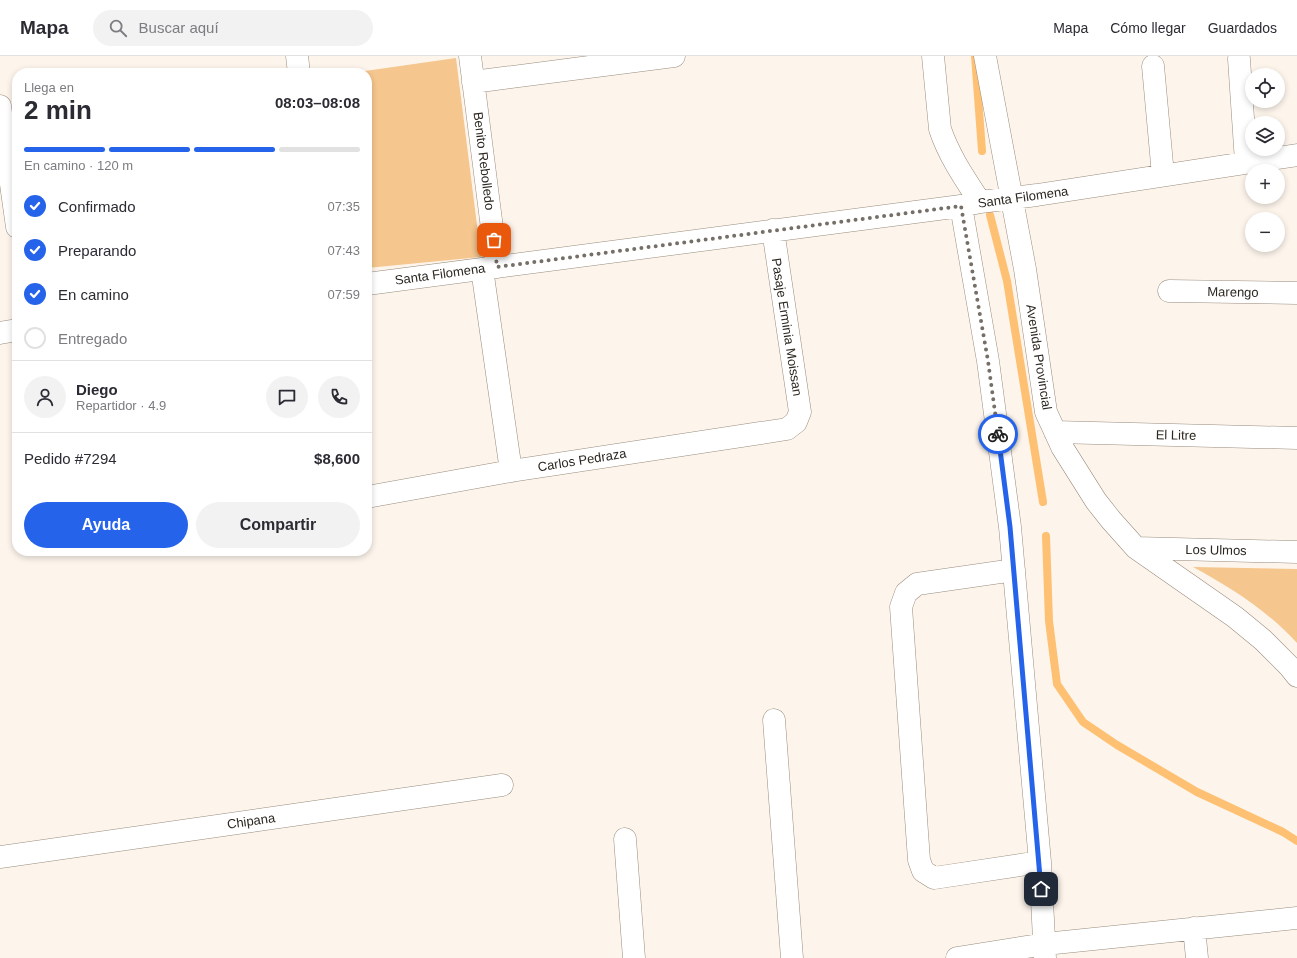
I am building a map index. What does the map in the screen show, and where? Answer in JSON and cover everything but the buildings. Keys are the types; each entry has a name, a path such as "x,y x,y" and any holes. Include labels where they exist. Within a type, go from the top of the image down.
{"street":[{"path":"297,56 298,68"},
{"name":"Benito Rebolledo","path":"470,56 511,471"},
{"path":"473,82 634,59 674,56"},
{"path":"933,56 940,129 957,166 971,204 988,361 1010,527 1040,862 1045,951"},
{"name":"Avenida Provincial","path":"985,56 1024,269 1046,412 1062,447 1096,501 1136,548 1235,617 1263,640 1294,669"},
{"path":"1239,59 1246,162"},
{"path":"1153,66 1163,175"},
{"path":"0,106 11,138 12,153"},
{"name":"Santa Filomena","path":"372,283 1037,195 1297,155"},
{"name":"Pasaje Erminia Moissan","path":"773,230 800,412 796,422"},
{"name":"Marengo","path":"1170,291 1297,293"},
{"path":"0,333 12,331"},
{"name":"Carlos Pedraza","path":"372,496 511,471 787,429 796,422"},
{"name":"El Litre","path":"1055,432 1297,438"},
{"name":"Los Ulmos","path":"1136,548 1297,552"},
{"path":"1014,570 917,584 906,593 901,607 919,860 923,871 934,878 1040,862"},
{"path":"774,720 792,958"},
{"name":"Chipana","path":"0,857 502,785"},
{"path":"625,839 634,958"},
{"path":"957,958 1045,951 1194,928 1297,918"},
{"path":"1194,928 1197,958"}],"shaded area":[{"path":"456,58 481,257 372,268 372,70"},
{"path":"1193,567 1297,569 1297,643 1274,620 1248,600"}],"waterway":[{"path":"975,56 982,151"},
{"path":"990,215 1007,281 1043,502"},
{"path":"1046,536 1049,621 1057,684 1083,722 1117,745 1197,792 1283,832 1297,841"}],"way so far":[{"path":"494,240 497,267 961,206 988,361 998,434"}],"route":[{"path":"998,434 1010,527 1040,862 1041,889"}]}
